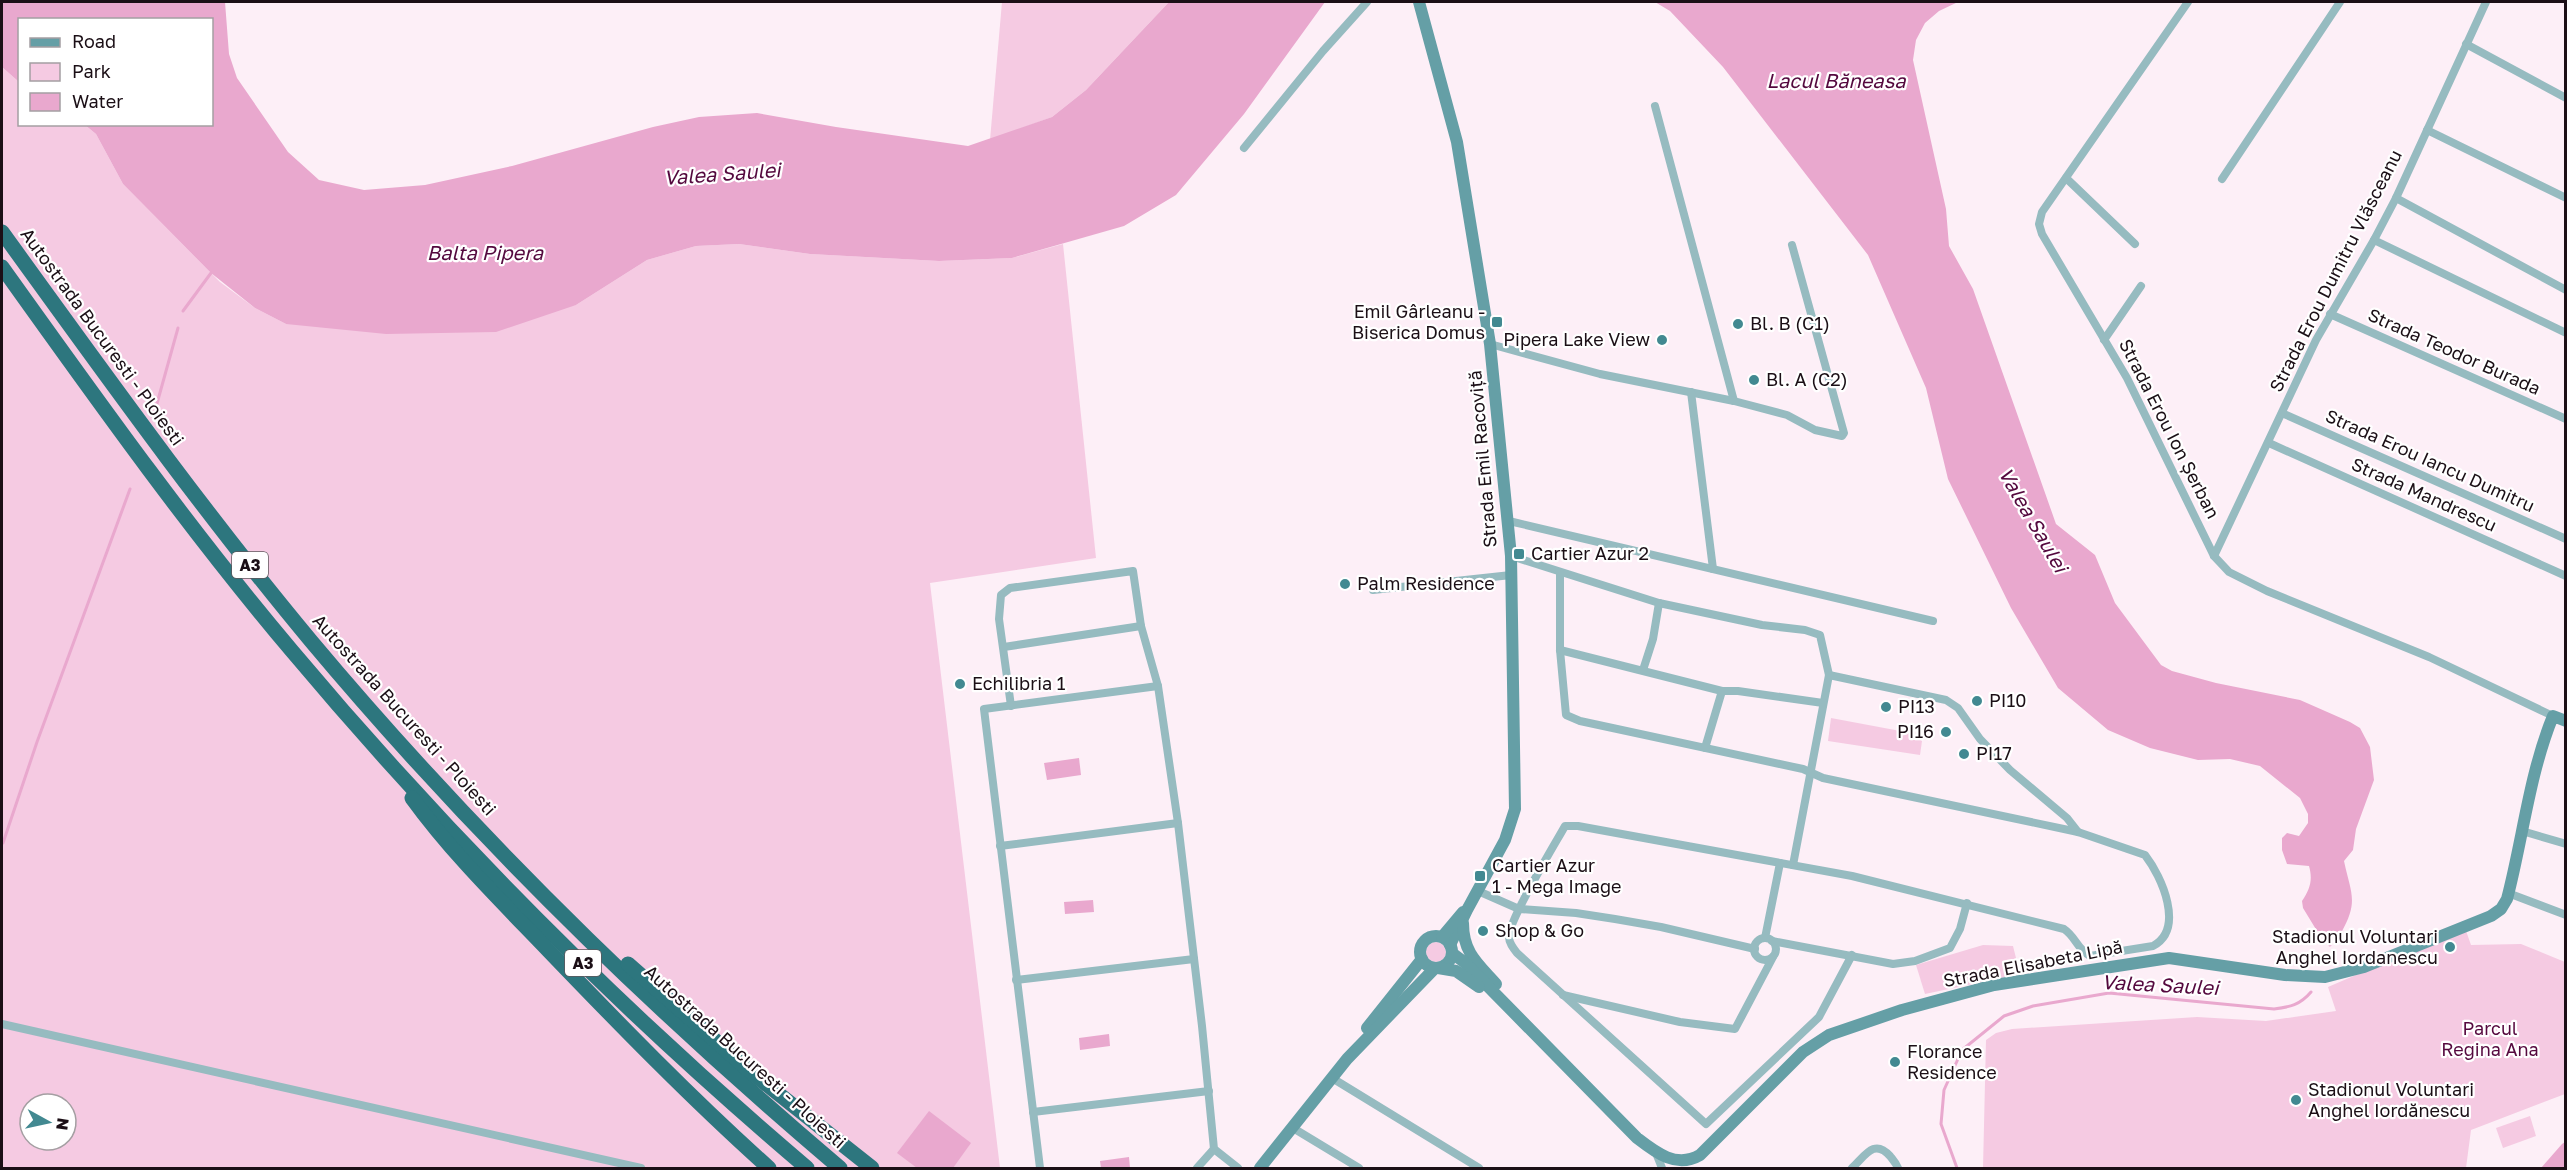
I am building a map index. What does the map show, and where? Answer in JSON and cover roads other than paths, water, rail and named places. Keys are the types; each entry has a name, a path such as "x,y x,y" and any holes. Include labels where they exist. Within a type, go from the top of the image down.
{"highway":[{"name":"Autostrada Bucuresti - Ploiesti","path":"2,231 157,446 249,564 396,739 526,877 643,992 840,1168"},
{"name":"A3","path":"2,267 188,521 291,650 373,744 526,907 661,1037 807,1168"},
{"path":"373,744 434,827 494,894 605,1009 769,1168"},
{"path":"526,877 592,931 752,1072 872,1168"}],"street":[{"path":"1244,148 1323,51 1367,2"},
{"name":"Strada Emil Racoviță","path":"1260,1168 1347,1059 1436,968 1447,963 1448,945 1457,917 1465,915 1506,840 1515,809 1509,521 1490,344 1457,142 1419,2"},
{"name":"Strada Erou Ion Șerban","path":"2188,2 2042,212 2039,224 2042,234 2127,378 2214,556 2229,572 2251,584 2429,657 2553,716"},
{"path":"2222,179 2340,2"},
{"name":"Strada Erou Dumitru Vlăsceanu","path":"2214,556 2330,314 2396,198 2486,2"},
{"path":"2466,44 2565,98"},
{"path":"1656,106 1734,401"},
{"path":"2427,129 2565,198"},
{"path":"2066,178 2135,244"},
{"path":"2396,198 2565,290"},
{"path":"2374,240 2565,333"},
{"path":"1490,344 1600,374 1734,401 1787,416 1815,430 1842,436 1844,434 1792,245"},
{"path":"2104,340 2141,286"},
{"name":"Strada Teodor Burada","path":"2330,314 2565,419"},
{"path":"1691,392 1713,569"},
{"name":"Strada Erou Iancu Dumitru","path":"2282,413 2565,539"},
{"name":"Strada Mandrescu","path":"2268,443 2565,576"},
{"path":"1509,521 1933,621"},
{"path":"1510,556 1659,603 1762,625 1805,630 1820,635 1829,675 1793,865"},
{"path":"1011,706 999,620 1001,595 1010,588 1133,571 1141,626 1158,686 1178,823 1217,1151 1238,1168"},
{"path":"1560,573 1560,650 1566,715 1580,721 1803,769 1822,778 2078,832 2145,855 2151,863 2170,910 2169,927 2161,942 2153,946 2090,956 2077,946 2070,933 2064,929 1968,903 1780,862 1578,826 1565,826 1519,909 1508,935 1511,945 1562,994 1706,1124 1820,1017 1852,955"},
{"path":"1373,590 1511,575"},
{"path":"1643,670 1653,639 1659,603"},
{"path":"1004,647 1141,626"},
{"path":"1560,650 1722,692 1738,691 1823,703"},
{"path":"1829,675 1946,700 1958,708 1980,739 2010,770 2067,818 2078,832"},
{"path":"1041,1168 984,709 1158,686"},
{"path":"1705,748 1722,692"},
{"path":"2565,721 2553,716 2537,761 2508,893 2565,915"},
{"path":"1000,846 1178,823"},
{"path":"2522,831 2565,844"},
{"path":"1562,994 1680,1022 1735,1029 1776,951 1769,940 1780,862"},
{"path":"1478,891 1519,909 1576,913 1615,919 1661,927 1755,950"},
{"name":"Strada Elisabeta Lipă","path":"1448,945 1615,1117 1656,1153 1671,1159 1692,1160 1700,1155 1803,1052 1817,1042 1829,1035 1902,1010 1994,986 2169,958 2285,975 2325,977 2364,967 2482,920 2500,909 2508,893"},
{"path":"1773,957 1766,960 1760,958 1755,950 1756,943 1769,940 1893,964 1916,962 1950,948 1956,938 1968,903"},
{"path":"1465,915 1463,937 1469,953 1537,1030 1538,1039"},
{"name":"Strada Emil Racoviță","path":"1347,1059 1358,1041 1422,959 1420,950 1424,941 1432,936 1448,945"},
{"path":"1016,980 1194,958"},
{"path":"1422,959 1425,964 1436,968"},
{"name":"Strada Elisabeta Lipă","path":"1436,968 1456,971 1469,978 1523,1032 1538,1039"},
{"path":"2,1024 641,1168"},
{"path":"1332,1078 1479,1168"},
{"path":"1033,1112 1209,1091"},
{"path":"1293,1128 1359,1168"},
{"path":"1852,1168 1872,1149 1878,1148 1884,1149 1898,1168"},
{"path":"1197,1168 1217,1151"},
{"path":"1656,1153 1662,1168"}],"water":[{"name":"Balta Pipera","path":"2,2 225,2 229,54 237,78 288,152 319,180 364,190 425,185 512,166 653,127 699,117 757,113 968,146 1052,117 1086,90 1169,2 1325,2 1244,114 1176,195 1124,226 1012,258 939,261 810,254 739,244 696,246 647,260 576,305 496,332 386,334 286,324 255,308 211,273 123,184 96,134 86,126 213,126 213,18 18,18 18,81 2,67"},
{"name":"Lacul Băneasa","path":"1655,2 1958,2 1939,11 1925,23 1916,40 1913,60 1946,209 1949,246 1973,289 2056,524 2095,555 2115,603 2161,665 2172,671 2216,683 2300,700 2360,728 2370,747 2374,780 2356,829 2353,850 2344,861 2352,905 2341,933 2317,931 2303,908 2302,901 2310,884 2309,866 2287,864 2282,850 2282,838 2287,833 2299,836 2308,823 2308,814 2300,798 2260,766 2230,759 2198,760 2150,748 2108,730 2058,688 2011,608 1948,479 1926,388 1868,255 1723,67 1670,11"},
{"path":"1079,758 1081,775 1047,780 1044,763"},
{"path":"1093,900 1094,912 1065,914 1064,902"},
{"path":"1109,1034 1110,1046 1080,1050 1079,1038"},
{"path":"929,1111 971,1143 953,1168 917,1168 897,1153"},
{"path":"2565,1142 2565,1168 2541,1168 2562,1144"},
{"path":"1129,1157 1130,1168 1101,1168 1100,1161"}],"waterway":[{"path":"183,311 211,273"},
{"path":"156,407 178,328"},
{"path":"3,843 37,742 130,489"},
{"name":"Valea Saulei","path":"2330,945 2331,932"},
{"name":"Valea Saulei","path":"1957,1168 1941,1124 1944,1090 1962,1050 2004,1016 2033,1006 2109,993 2274,1009 2294,1005 2311,992"}],"place":[{"name":"Emil Gârleanu - Biserica Domus","path":"1497,322"},
{"name":"Bl. B (C1)","path":"1738,324"},
{"name":"Pipera Lake View","path":"1662,340"},
{"name":"Bl. A (C2)","path":"1754,380"},
{"name":"Cartier Azur 2","path":"1519,554"},
{"name":"Palm Residence","path":"1345,584"},
{"name":"Echilibria 1","path":"960,684"},
{"name":"PI10","path":"1977,701"},
{"name":"PI13","path":"1886,707"},
{"name":"PI16","path":"1946,732"},
{"name":"PI17","path":"1964,754"},
{"name":"Cartier Azur 1 - Mega Image","path":"1480,876"},
{"name":"Shop & Go","path":"1483,931"},
{"name":"Stadionul Voluntari Anghel Iordanescu","path":"2450,947"},
{"name":"Florance Residence","path":"1895,1062"},
{"name":"Stadionul Voluntari Anghel Iordănescu","path":"2296,1100"}],"park label":[{"name":"Parcul Regina Ana","path":"2490,1039"}]}
